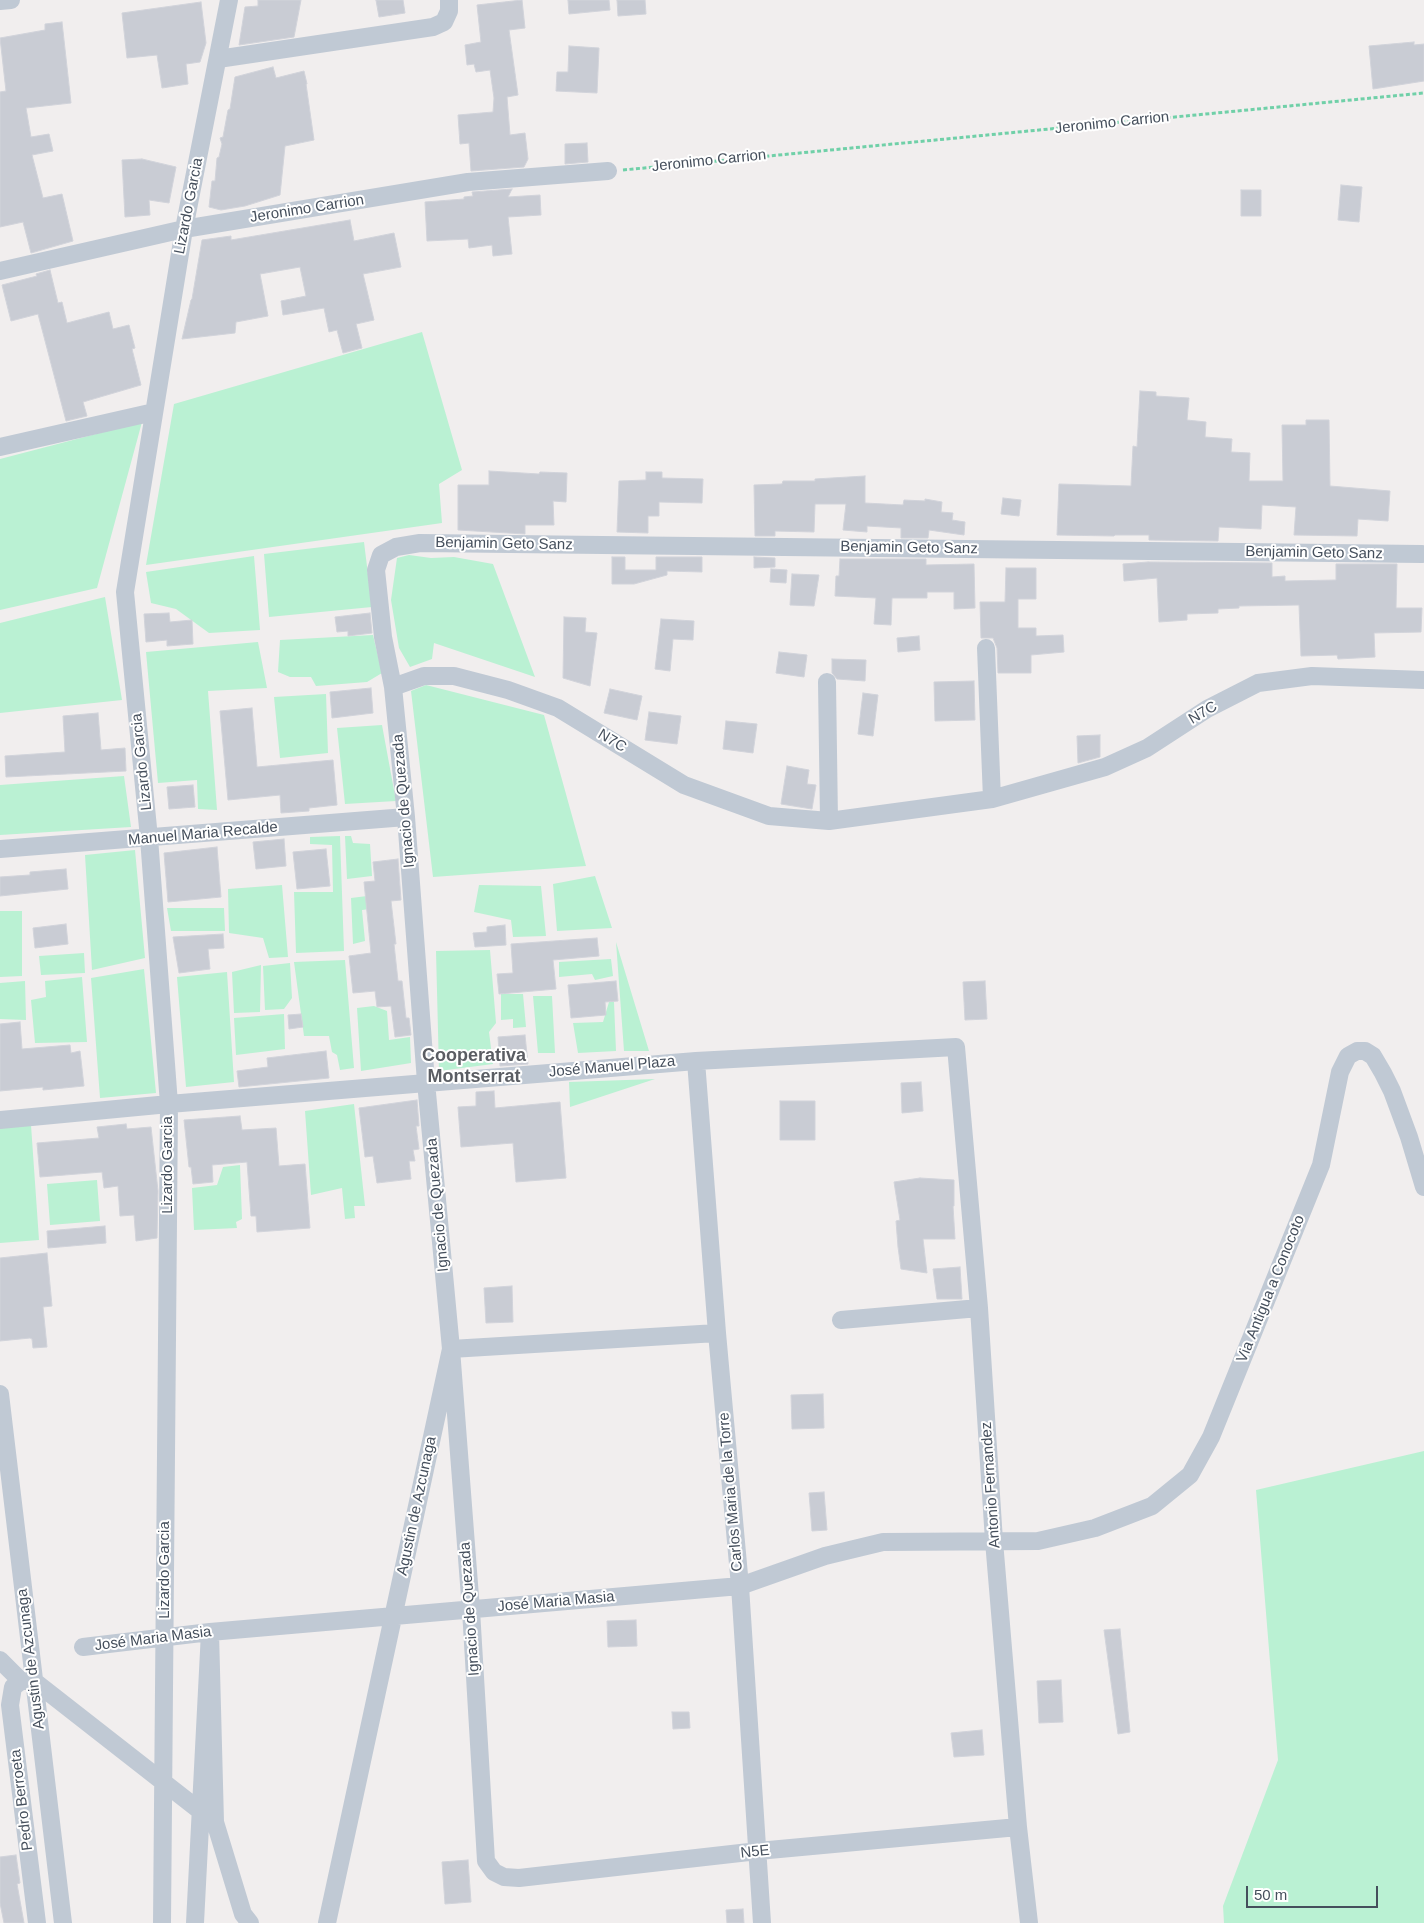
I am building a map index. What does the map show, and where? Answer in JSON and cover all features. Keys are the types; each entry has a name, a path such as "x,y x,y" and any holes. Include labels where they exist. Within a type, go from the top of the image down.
{"street":[{"path":"0,1 11,0"},
{"name":"Lizardo Garcia","path":"162,1923 169,1104 149,838 125,592 184,229 229,0"},
{"path":"218,59 433,26 444,22 449,11 449,0"},
{"name":"Jeronimo Carrion","path":"0,271 184,229 468,182 608,171"},
{"path":"0,447 154,412"},
{"name":"Benjamin Geto Sanz","path":"396,547 420,543 1422,554"},
{"name":"Ignacio de Quezada","path":"396,547 381,555 376,570 383,637 393,687 406,817 426,1082 451,1349 471,1610 486,1860 494,1872"},
{"path":"986,648 992,799"},
{"name":"N7C","path":"393,687 424,676 454,676 508,690 558,708 684,786 769,816 829,821 992,799 1104,767 1146,748 1207,709 1258,683 1312,676 1424,680"},
{"path":"827,682 829,821"},
{"name":"Manuel Maria Recalde","path":"0,849 406,817"},
{"name":"José Manuel Plaza","path":"0,1120 426,1082 696,1061 956,1047"},
{"name":"Antonio Fernandez","path":"956,1047 979,1308 994,1541 1018,1827 1029,1923"},
{"name":"Via Antigua a Conocoto","path":"994,1541 1038,1541 1095,1528 1152,1506 1190,1475 1211,1437 1321,1165 1340,1072 1348,1056 1357,1051 1365,1050 1373,1056 1392,1091 1409,1137 1424,1187"},
{"name":"Carlos Maria de la Torre","path":"696,1061 717,1333 740,1586 762,1923"},
{"path":"841,1320 979,1308"},
{"path":"451,1349 717,1333"},
{"name":"Agustin de Azcunaga","path":"327,1923 451,1349"},
{"name":"Agustin de Azcunaga","path":"0,1394 27,1681 63,1923"},
{"name":"José Maria Masia","path":"83,1647 210,1632 740,1586 825,1556 883,1542 994,1541"},
{"path":"196,1923 210,1632"},
{"path":"210,1632 215,1822 242,1920"},
{"path":"0,1660 215,1822"},
{"name":"Pedro Berroeta","path":"27,1681 13,1687 10,1705 36,1923"},
{"name":"N5E","path":"494,1872 504,1877 519,1878 758,1851 1018,1827"}],"path":[{"name":"Jeronimo Carrion","path":"608,171 1424,92"}],"green space":[{"path":"422,332 462,470 439,484 442,523 146,565 174,404"},
{"path":"142,422 97,588 0,610 0,459"},
{"path":"364,542 372,607 269,617 264,554"},
{"path":"409,555 431,558 454,557 493,564 535,677 434,643 432,659 410,667 399,648 391,600 397,558"},
{"path":"254,556 260,630 209,633 176,609 151,603 146,572"},
{"path":"105,597 122,700 0,713 0,623"},
{"path":"373,635 382,673 367,682 316,686 311,677 290,677 278,672 280,640"},
{"path":"258,642 267,688 208,691 217,810 198,809 197,780 158,783 146,652"},
{"path":"426,685 544,715 586,866 433,877 411,691"},
{"path":"326,694 328,753 280,758 274,697"},
{"path":"382,725 396,801 345,804 337,728"},
{"path":"124,776 131,827 0,835 0,785"},
{"path":"340,836 344,951 296,953 294,892 333,892 332,845 310,844 310,837"},
{"path":"345,836 351,836 353,843 370,844 372,876 347,879"},
{"path":"135,850 145,958 92,970 85,855"},
{"path":"595,876 612,928 557,931 553,884"},
{"path":"282,885 288,957 269,958 263,938 229,933 228,889"},
{"path":"479,885 541,886 546,936 513,937 511,920 474,912"},
{"path":"375,895 377,908 362,910 365,941 353,944 351,898"},
{"path":"167,908 224,908 225,931 171,931"},
{"path":"0,911 22,911 22,976 0,977"},
{"path":"616,942 649,1051 624,1051"},
{"path":"490,950 496,1023 489,1032 493,1064 439,1071 436,951"},
{"path":"84,953 85,973 41,975 39,956"},
{"path":"611,959 613,976 595,980 592,974 559,977 559,962"},
{"path":"345,960 354,1068 340,1070 337,1055 332,1052 329,1036 304,1036 294,962"},
{"path":"290,963 292,998 284,1009 265,1010 263,966"},
{"path":"261,965 260,1012 234,1013 232,972"},
{"path":"144,969 156,1093 100,1098 91,978"},
{"path":"227,972 234,1082 186,1087 177,977"},
{"path":"82,977 87,1042 35,1043 31,1000 46,997 45,981"},
{"path":"25,981 26,1020 0,1019 0,983"},
{"path":"501,994 523,994 526,1027 513,1028 513,1019 501,1020"},
{"path":"533,996 552,996 555,1053 538,1053"},
{"path":"609,1002 614,1002 616,1051 578,1053 573,1023 603,1022"},
{"path":"374,1006 387,1011 389,1040 410,1037 411,1063 361,1071 357,1008"},
{"path":"284,1014 285,1049 236,1055 234,1018"},
{"path":"655,1079 570,1107 569,1082"},
{"path":"354,1104 365,1206 354,1206 355,1218 345,1219 342,1188 311,1195 305,1111"},
{"path":"31,1125 39,1240 0,1243 0,1128"},
{"path":"240,1165 242,1219 236,1222 237,1228 194,1230 192,1188 217,1185 223,1167"},
{"path":"97,1180 100,1221 50,1225 47,1184"},
{"path":"1424,1451 1424,1923 1224,1923 1223,1906 1278,1760 1256,1490"}],"building":[{"path":"258,0 301,0 294,37 239,45 245,7 258,6"},
{"path":"376,0 403,0 405,13 379,17"},
{"path":"522,0 525,28 509,30 518,95 507,97 510,135 525,133 528,159 524,167 471,171 469,143 460,144 458,115 493,112 494,98 490,70 476,72 474,64 467,65 465,45 481,42 477,5"},
{"path":"568,0 609,0 610,10 569,14"},
{"path":"617,0 645,0 646,14 618,16"},
{"path":"201,2 206,43 200,62 186,64 188,84 162,88 157,55 127,58 122,13"},
{"path":"62,22 71,103 26,108 31,137 49,134 53,151 32,155 43,198 62,194 73,241 31,253 23,222 0,227 0,92 6,91 0,38 45,30 45,24"},
{"path":"1414,42 1414,45 1424,44 1424,81 1373,89 1369,46"},
{"path":"569,46 599,48 597,93 556,91 557,72 568,72"},
{"path":"273,67 276,78 304,71 314,140 285,146 280,195 245,206 221,210 209,207 212,181 215,181 217,158 219,157 222,144 220,138 223,137 228,110 230,109 235,77"},
{"path":"587,143 588,162 565,164 565,144"},
{"path":"142,159 176,167 169,203 149,200 150,215 125,217 122,160"},
{"path":"1341,185 1362,187 1359,222 1338,220"},
{"path":"512,189 508,197 540,195 541,215 508,217 512,254 493,256 492,245 469,248 468,239 427,241 425,202 464,199 464,197 473,196 472,192"},
{"path":"1241,190 1261,190 1261,216 1241,216"},
{"path":"350,220 354,241 394,233 401,267 363,274 374,320 356,324 362,348 343,353 337,330 329,332 324,308 283,315 281,301 306,296 300,267 260,274 268,316 236,322 235,333 182,339 192,299 202,240 231,236 231,240"},
{"path":"50,270 58,303 62,302 67,323 109,312 113,329 129,325 135,348 132,349 141,385 83,402 87,416 66,421 38,314 11,321 2,285 37,276 36,274"},
{"path":"1140,391 1156,392 1156,396 1189,398 1187,420 1206,422 1205,437 1232,439 1231,452 1250,453 1249,481 1283,481 1282,425 1306,425 1306,420 1329,420 1330,486 1390,491 1388,521 1358,519 1357,536 1294,535 1296,507 1262,505 1261,529 1219,527 1218,541 1149,540 1149,535 1057,535 1059,484 1131,486 1133,446 1137,447"},
{"path":"489,471 539,474 540,472 567,473 566,502 553,501 554,525 525,525 525,534 458,530 458,485 489,485"},
{"path":"646,472 662,472 662,478 703,479 702,503 659,502 659,516 648,516 648,533 617,532 619,481 646,480"},
{"path":"865,476 865,503 903,505 904,500 925,501 925,499 942,502 941,512 953,513 952,520 965,522 964,535 929,530 928,538 901,538 901,528 867,526 867,532 843,530 846,504 815,504 814,532 775,531 775,536 755,536 754,485 782,484 783,481 815,481 815,479"},
{"path":"1003,498 1021,500 1019,516 1001,514"},
{"path":"612,557 625,557 625,570 656,570 656,557 702,557 702,572 667,571 667,575 634,584 612,584"},
{"path":"754,557 775,558 775,567 754,568"},
{"path":"840,559 926,559 926,565 974,564 975,608 954,609 954,592 927,592 927,598 892,598 891,625 874,624 876,598 835,596 836,576 839,576"},
{"path":"1148,562 1272,563 1272,577 1285,576 1285,581 1336,580 1336,564 1397,564 1396,608 1422,608 1421,632 1374,633 1375,657 1338,659 1337,655 1301,656 1299,605 1239,606 1239,608 1218,609 1218,613 1187,614 1187,620 1159,622 1157,578 1124,581 1123,564"},
{"path":"1006,568 1036,568 1036,599 1018,599 1018,628 1036,628 1036,636 1063,635 1064,652 1031,655 1031,673 998,673 997,648 993,638 981,638 980,602 1005,602"},
{"path":"771,569 787,570 786,583 770,582"},
{"path":"792,574 819,575 814,606 790,605"},
{"path":"169,613 170,622 192,620 193,644 167,646 167,640 146,642 144,614"},
{"path":"370,613 372,633 348,636 348,631 337,632 335,617"},
{"path":"564,617 586,618 585,632 597,633 590,686 563,678"},
{"path":"661,619 694,621 693,640 673,639 670,671 655,669"},
{"path":"919,636 920,650 898,652 897,638"},
{"path":"779,652 807,655 804,677 776,673"},
{"path":"832,659 866,660 865,681 837,679 832,673"},
{"path":"974,681 975,720 935,721 934,682"},
{"path":"371,688 373,713 332,718 330,692"},
{"path":"610,689 642,696 637,720 604,713"},
{"path":"863,693 878,695 873,736 858,734"},
{"path":"252,708 257,767 333,760 337,805 309,808 309,811 281,813 280,795 228,800 220,711"},
{"path":"649,712 681,716 677,744 645,740"},
{"path":"98,713 101,750 125,748 126,771 6,777 5,756 65,752 63,716"},
{"path":"726,721 757,724 753,753 723,749"},
{"path":"1100,735 1100,757 1078,763 1077,736"},
{"path":"787,766 809,770 807,784 816,785 812,809 781,804"},
{"path":"193,785 195,807 169,809 167,787"},
{"path":"284,839 286,866 256,869 253,842"},
{"path":"217,847 221,897 168,902 164,853"},
{"path":"326,849 330,886 297,889 293,852"},
{"path":"398,859 401,900 391,901 396,944 394,944 398,981 402,981 406,1018 409,1018 411,1035 395,1037 391,1006 377,1007 375,991 353,993 349,956 371,953 364,882 375,881 373,862"},
{"path":"66,869 68,889 0,896 0,877 30,875 30,872"},
{"path":"66,924 68,944 35,948 33,928"},
{"path":"505,925 506,945 475,947 473,933 487,932 487,927"},
{"path":"223,934 224,948 208,949 210,969 179,973 173,937"},
{"path":"597,938 599,956 553,960 556,989 499,994 497,974 513,973 511,944"},
{"path":"616,981 618,1001 605,1002 606,1015 571,1018 568,985"},
{"path":"985,981 987,1019 965,1020 963,982"},
{"path":"301,1014 303,1027 289,1029 288,1015"},
{"path":"20,1022 22,1049 70,1045 71,1053 80,1051 84,1086 43,1090 43,1087 0,1091 0,1024"},
{"path":"525,1035 528,1064 500,1066 498,1037"},
{"path":"326,1051 329,1078 239,1087 237,1071 268,1067 267,1058"},
{"path":"921,1082 923,1111 902,1113 901,1083"},
{"path":"494,1091 495,1108 560,1102 566,1178 516,1182 513,1143 461,1147 458,1107 476,1106 476,1092"},
{"path":"417,1100 419,1126 416,1126 419,1149 413,1150 415,1161 409,1161 411,1179 377,1183 373,1156 365,1157 359,1108"},
{"path":"780,1101 815,1101 815,1140 780,1140"},
{"path":"240,1116 242,1130 276,1128 279,1166 305,1164 310,1228 257,1232 256,1216 251,1216 247,1162 212,1165 213,1182 193,1184 191,1167 189,1167 184,1120"},
{"path":"126,1124 127,1129 151,1127 158,1191 157,1238 136,1241 134,1215 120,1216 118,1186 104,1188 102,1172 40,1177 37,1143 99,1138 97,1127"},
{"path":"920,1178 954,1180 955,1239 923,1239 927,1273 901,1269 896,1221 900,1220 894,1182"},
{"path":"105,1226 106,1243 48,1248 47,1231"},
{"path":"47,1253 52,1306 43,1307 47,1347 33,1348 32,1339 30,1338 0,1341 0,1258"},
{"path":"960,1267 962,1299 937,1299 933,1269"},
{"path":"512,1286 513,1322 486,1323 484,1288"},
{"path":"823,1394 824,1428 792,1429 791,1395"},
{"path":"824,1492 827,1530 812,1531 809,1493"},
{"path":"636,1620 637,1646 608,1647 607,1621"},
{"path":"1120,1629 1130,1732 1118,1734 1104,1630"},
{"path":"1061,1680 1063,1722 1039,1723 1037,1681"},
{"path":"672,1712 689,1712 690,1728 673,1729"},
{"path":"982,1730 984,1755 954,1757 951,1733"},
{"path":"16,1855 20,1883 17,1884 24,1923 4,1923 0,1903 0,1857"},
{"path":"468,1860 471,1902 445,1904 442,1862"},
{"path":"743,1909 744,1923 727,1923 726,1910"}],"district":[{"name":"Cooperativa Montserrat","path":"474,1066"}]}
